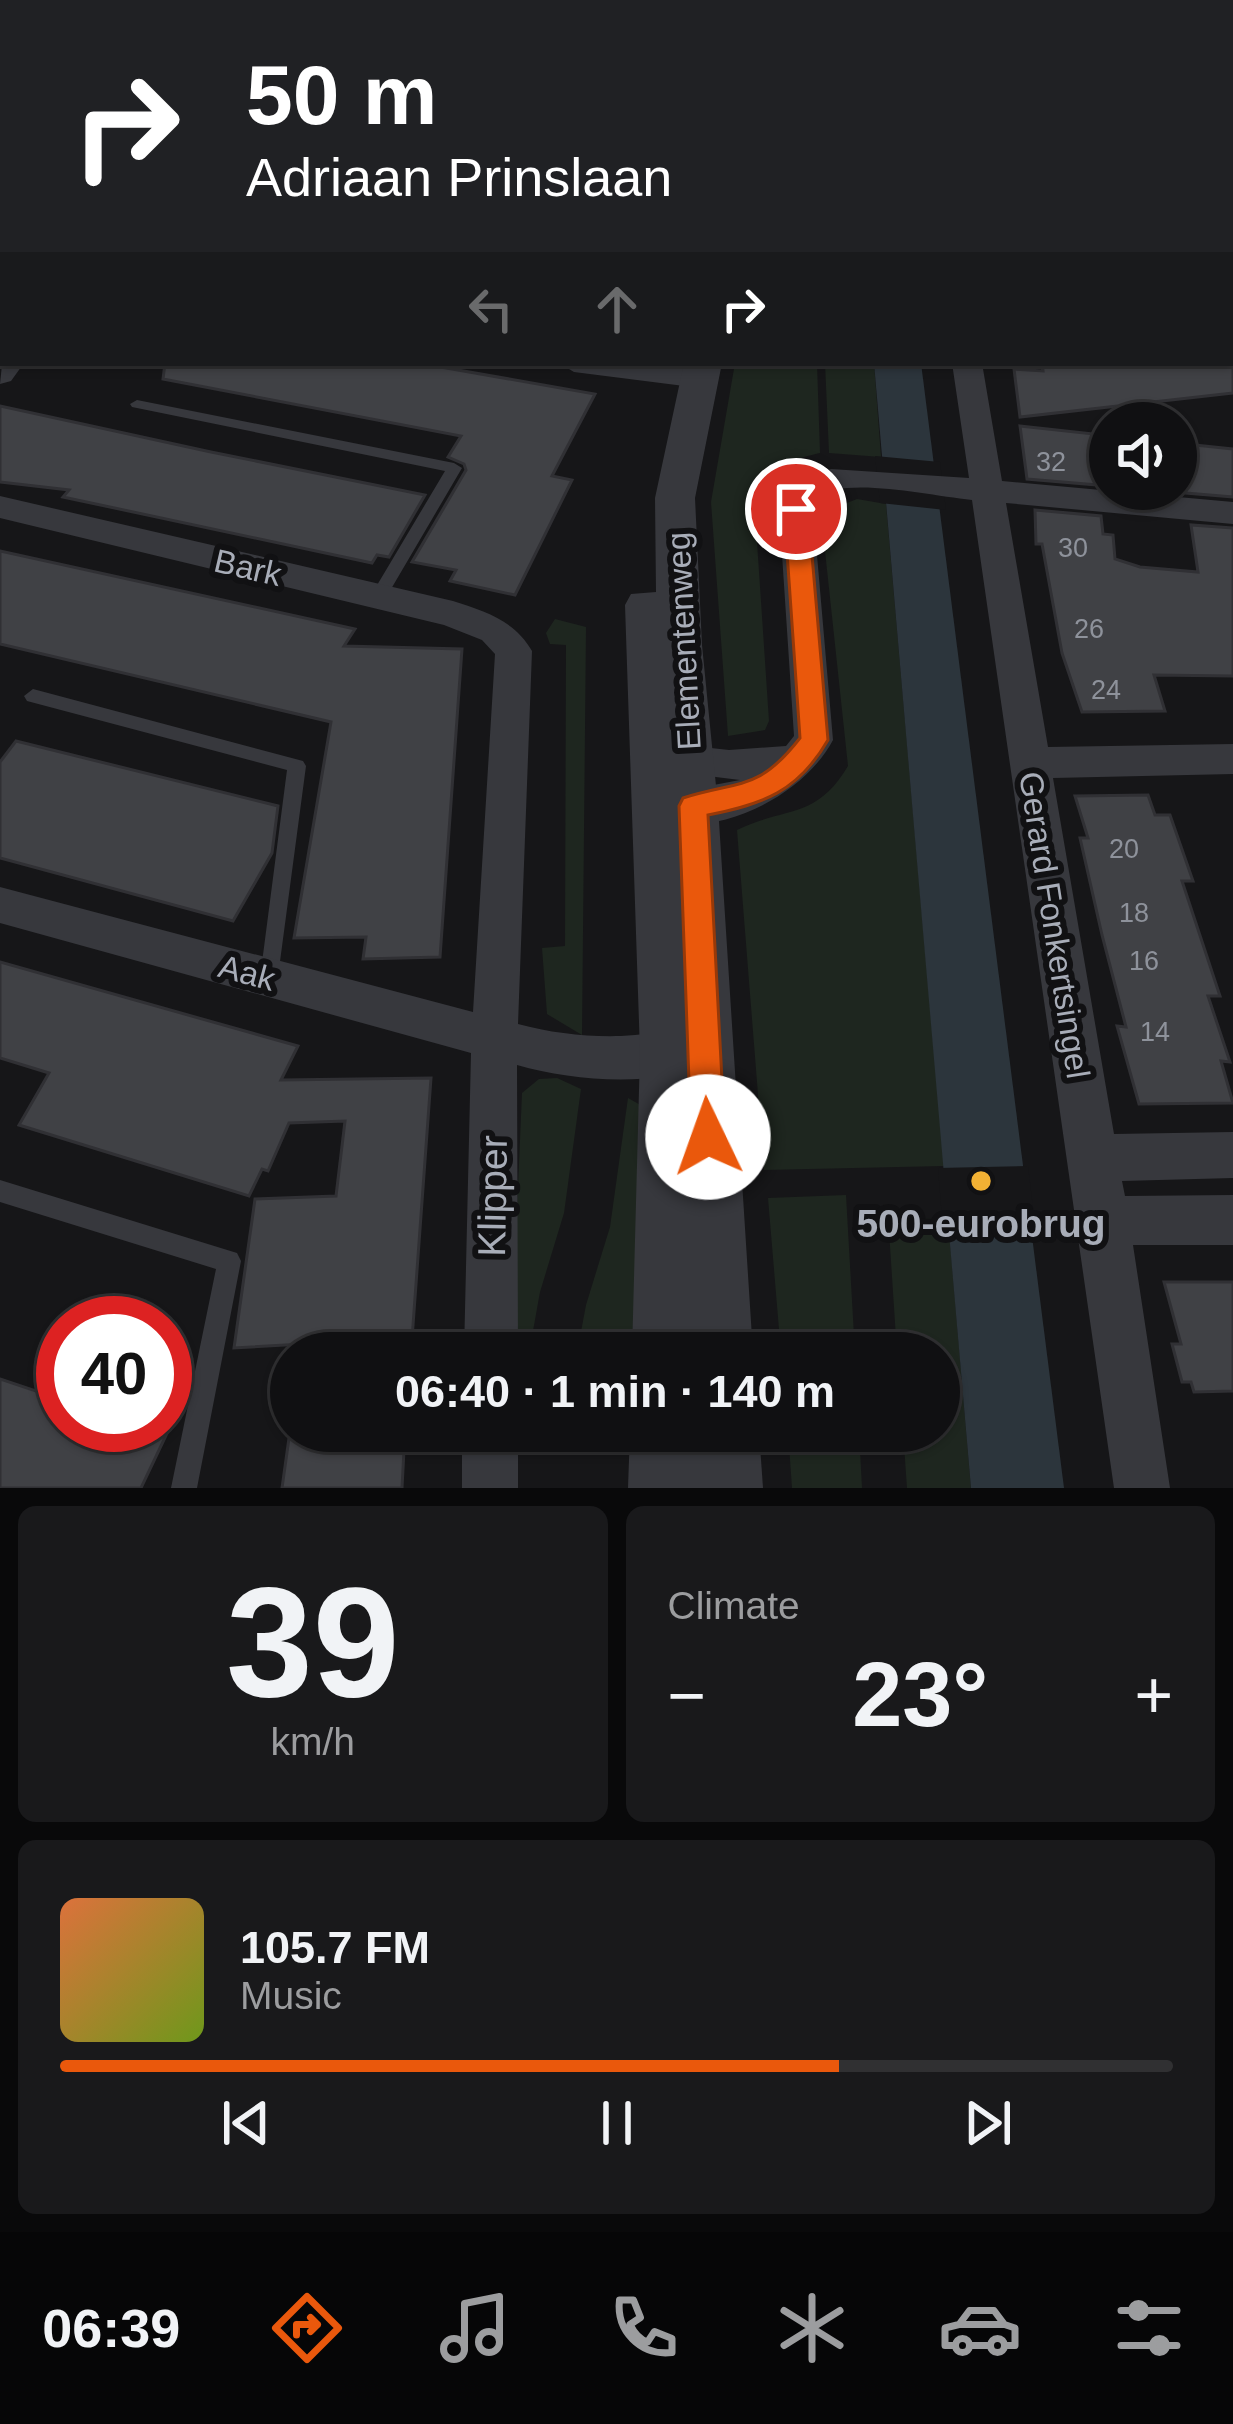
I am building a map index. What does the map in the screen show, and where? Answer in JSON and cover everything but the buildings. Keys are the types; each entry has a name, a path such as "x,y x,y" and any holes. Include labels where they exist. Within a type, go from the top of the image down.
{"street":[{"path":"623,366 688,370"},
{"name":"Gerard Fonkertsingel","path":"967,366 972,488 1029,763 1142,1488"},
{"name":"Elementenweg","path":"688,370 647,515 672,783 686,1051 719,1332"},
{"path":"672,783 756,794 797,761 814,740 796,509 804,490 825,479 864,478 1233,513"},
{"name":"Bark","path":"0,507 453,614 495,631 514,651 494,1039"},
{"path":"1029,763 1233,759"},
{"name":"Aak","path":"0,905 552,1054 619,1057 686,1051"},
{"name":"Klipper","path":"491,1332 494,1039"},
{"name":"Elementenweg","path":"666,1332 686,1051"},
{"path":"1094,1158 1233,1155"},
{"path":"1104,1221 1233,1220"},
{"path":"490,1452 490,1488"},
{"path":"663,1488 664,1452"},
{"path":"726,1452 728,1488"}],"lane":[{"path":"137,404 454,468 378,598"},
{"path":"33,696 297,766 270,978"},
{"path":"0,1191 230,1261 184,1488"}],"shaded area":[{"path":"734,366 817,366 820,453 781,466 754,497 769,721 765,730 728,736 711,502"},
{"path":"825,366 874,366 881,457 829,453"},
{"path":"874,366 921,366 1064,1488 971,1488"},
{"path":"857,499 886,504 944,1166 764,1170 737,830 812,804 848,766 822,523 829,510"},
{"path":"555,619 586,627 582,1035 547,1014 542,948 565,946 566,645 550,644 546,633"},
{"path":"557,1078 581,1089 564,1213 533,1332 512,1332 522,1093 539,1079"},
{"path":"628,1098 651,1111 650,1332 581,1332 610,1227"},
{"path":"846,1195 854,1332 779,1332 768,1198"},
{"path":"900,1218 948,1218 958,1332 896,1332 889,1231"},
{"path":"960,1359 971,1488 907,1488 904,1452 960,1452"},
{"path":"789,1452 860,1452 862,1488 792,1488"}],"pier":[{"path":"875,456 940,462 946,510 880,503"},
{"name":"500-eurobrug","path":"1028,1166 1034,1216 942,1218 938,1168"}],"place":[{"name":"500-eurobrug","path":"981,1181"}],"route":[{"path":"708,1137 693,806 756,794 797,761 814,740 796,509"}]}
